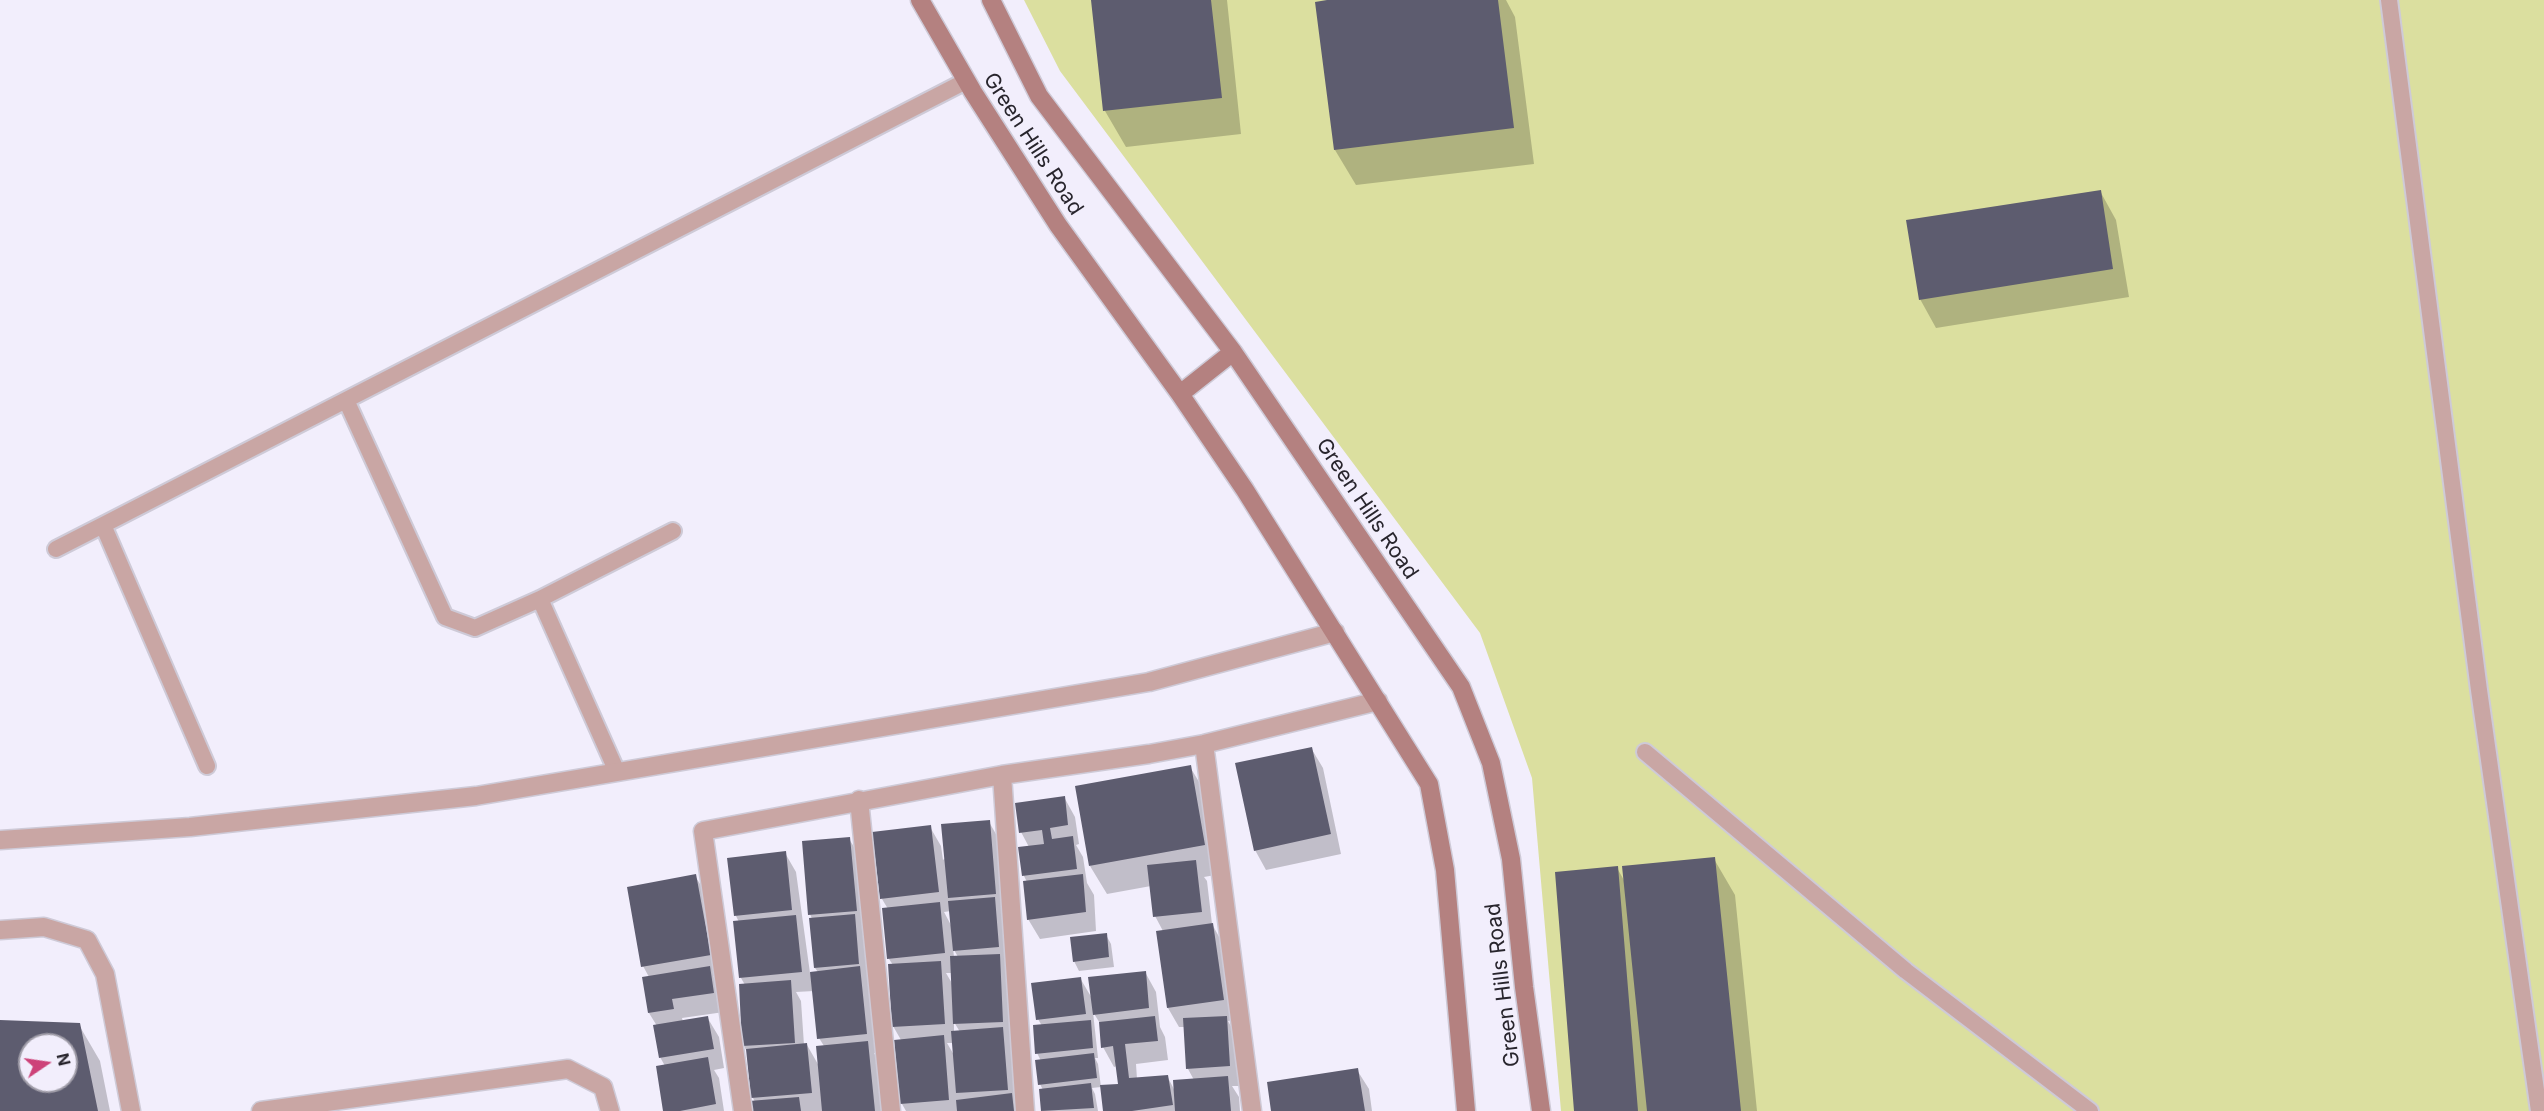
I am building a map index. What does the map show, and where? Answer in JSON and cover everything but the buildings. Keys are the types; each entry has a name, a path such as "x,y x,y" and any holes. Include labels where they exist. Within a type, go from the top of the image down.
{"street":[{"name":"Green Hills Road","path":"920,0 966,81 1058,225 1180,394 1245,490 1429,784 1445,870 1466,1111"},
{"name":"Green Hills Road","path":"991,0 1039,96 1233,352 1461,687 1491,763 1511,859 1524,987 1542,1111"},
{"path":"1180,394 1233,352"},
{"path":"0,840 190,827 476,795 1149,682 1335,632"},
{"path":"742,1111 703,831 1002,775 1204,744 1378,701"},
{"path":"1204,744 1252,1111"},
{"path":"1002,775 1025,1111"},
{"path":"859,800 891,1111"},
{"path":"0,930 44,927 87,940 105,974 131,1111"},
{"path":"261,1111 568,1069 603,1088 610,1111"}],"lane":[{"path":"2389,0 2477,679 2539,1111"},
{"path":"56,549 966,81"},
{"path":"346,400 445,617 476,628 540,599 673,531"},
{"path":"103,525 207,766"},
{"path":"540,599 618,772"},
{"path":"1645,752 1905,971 2090,1111"}],"green space":[{"path":"1024,0 2544,0 2544,1111 1561,1111 1532,778 1480,633 1060,71"}]}
